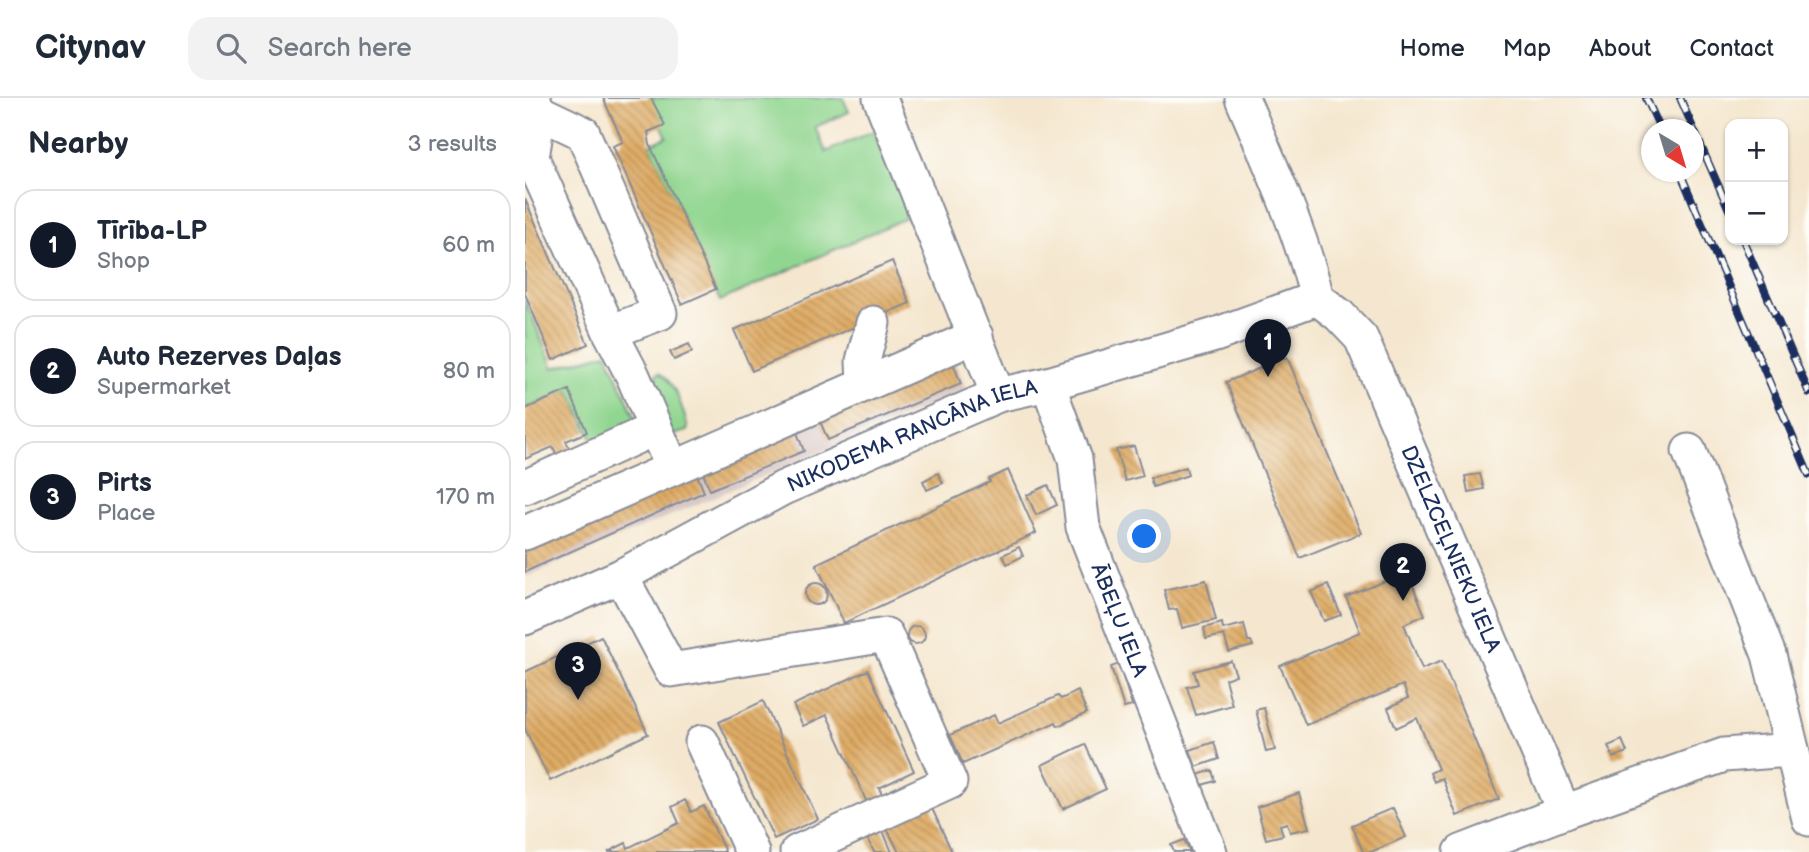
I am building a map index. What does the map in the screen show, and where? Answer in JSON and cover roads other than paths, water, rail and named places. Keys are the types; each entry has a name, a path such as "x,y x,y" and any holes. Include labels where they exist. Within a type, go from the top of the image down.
{"street":[{"path":"880,98 998,395"},
{"path":"1242,98 1285,198 1318,298"},
{"path":"610,332 660,313 583,133 536,105 532,158 610,332 633,376 672,467"},
{"name":"NIKODEMA RANCĀNA IELA","path":"525,618 621,576 783,488 998,395 1048,384 1215,335 1318,298"},
{"name":"DZELZCEĻNIEKU IELA","path":"1318,298 1361,338 1564,812"},
{"path":"864,384 863,361 873,323"},
{"path":"525,533 976,336"},
{"name":"ĀBEĻU IELA","path":"1048,384 1075,459 1083,527 1210,852"},
{"path":"525,487 654,429"},
{"path":"1689,451 1769,655 1809,818"},
{"path":"621,576 671,670 885,635 950,782 797,852"},
{"path":"702,742 752,852"},
{"path":"1461,852 1724,755 1792,750"}],"railway":[{"path":"1646,98 1656,119"},
{"path":"1680,98 1725,201"},
{"path":"1684,182 1809,475"},
{"path":"1745,245 1809,393"}],"place":[{"name":"Tīrība-LP","path":"1268,377"},
{"name":"Auto Rezerves Daļas","path":"1403,601"},
{"name":"Pirts","path":"578,700"}]}
